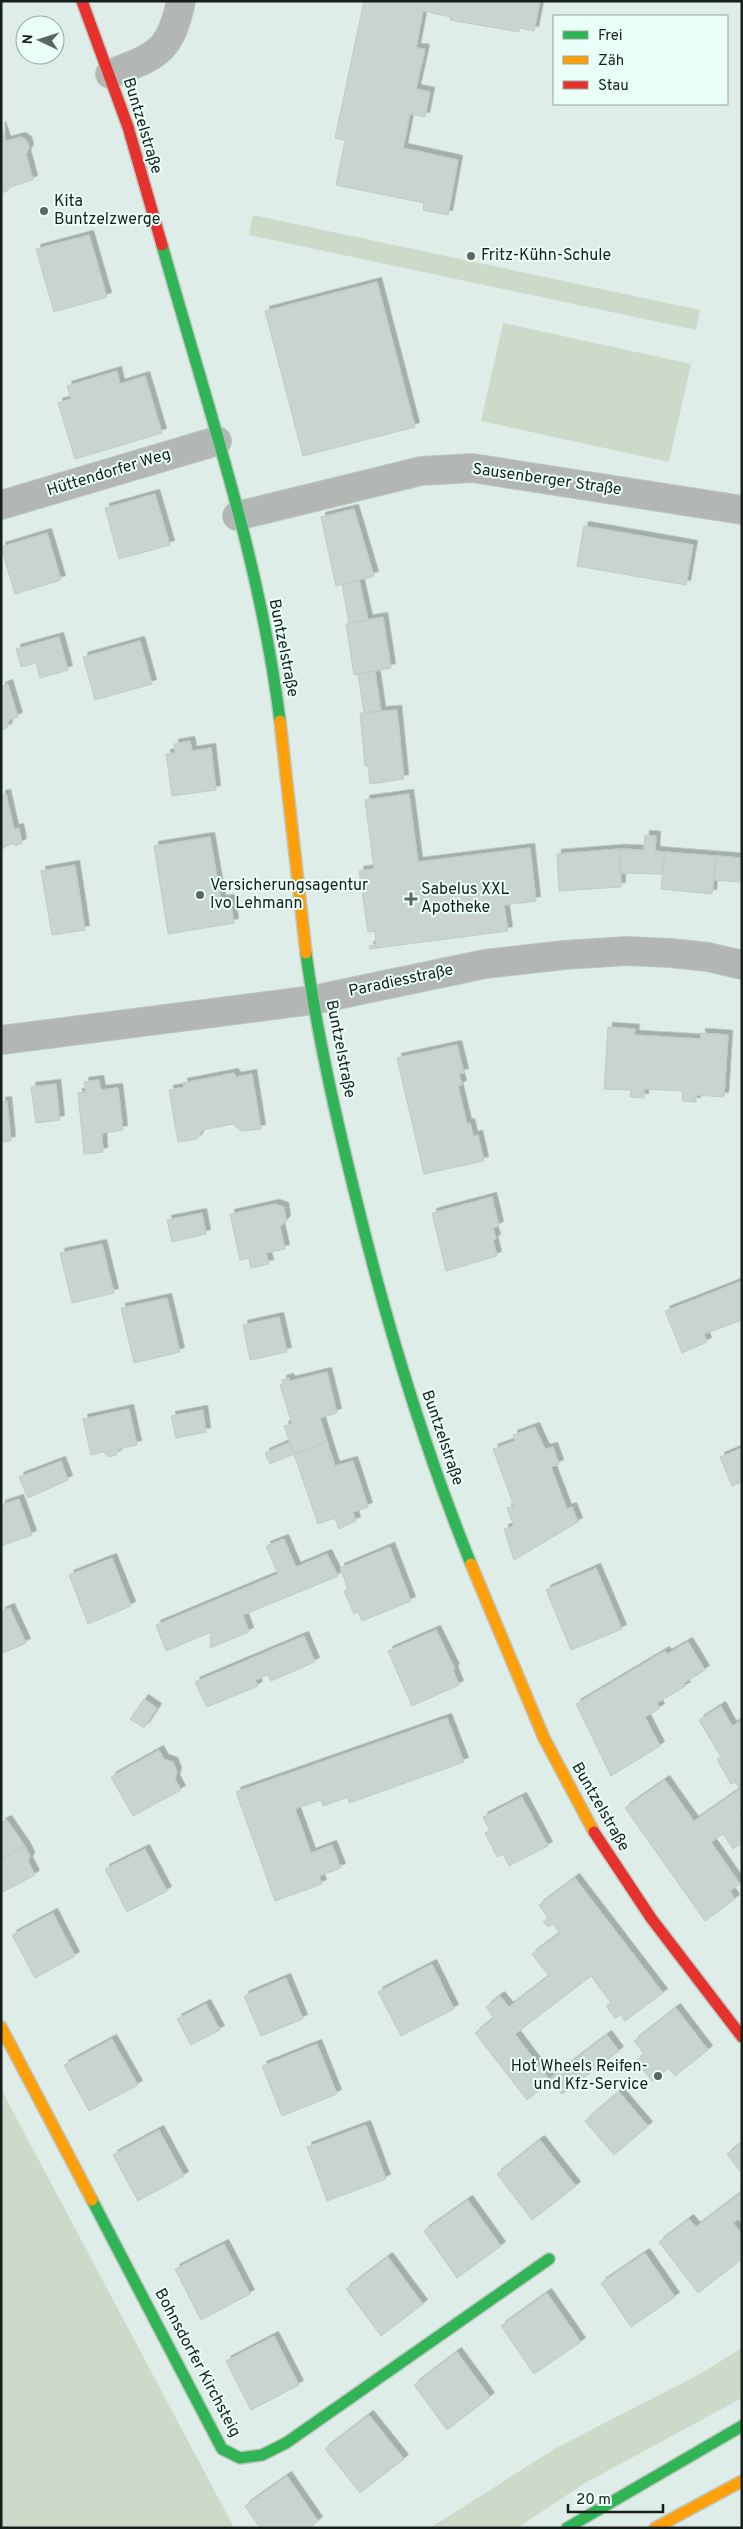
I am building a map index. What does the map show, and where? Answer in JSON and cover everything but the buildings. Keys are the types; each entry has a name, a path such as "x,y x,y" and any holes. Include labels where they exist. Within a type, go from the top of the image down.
{"main road":[{"name":"Buntzelstraße","path":"82,1 110,74 217,441 264,625 277,700 313,1000 348,1170 373,1270 412,1403 478,1582 532,1711 566,1782 599,1842 634,1894 742,2037"},
{"name":"Bohnsdorfer Kirchsteig","path":"1,2028 222,2449 240,2458 262,2455 286,2444 549,2259"},
{"path":"567,2528 742,2426"},
{"path":"655,2528 742,2481"}],"street":[{"path":"110,74 155,56 169,38 180,1"},
{"name":"Hüttendorfer Weg","path":"1,505 217,441"},
{"name":"Sausenberger Straße","path":"237,516 421,471 472,468 742,510"},
{"name":"Paradiesstraße","path":"1,1040 313,1000 485,964 564,955 627,951 670,953 708,957 742,964"}],"green space":[{"path":"253,215 700,310 696,330 249,235"},
{"path":"503,323 691,364 669,462 481,421"},
{"path":"1,2089 221,2503 234,2528 1,2528"},
{"path":"742,2348 742,2398 585,2483 517,2528 430,2528 556,2448 698,2375"}],"traffic: fast":[{"path":"162,245 230,481 245,541 271,660 280,721"},
{"path":"306,953 321,1046 334,1107 380,1291 421,1429 471,1564"},
{"path":"92,2200 222,2449 240,2458 262,2455 286,2443 549,2259"},
{"path":"567,2528 742,2426"}],"traffic: slow":[{"path":"280,721 306,953"},
{"path":"471,1564 544,1738 594,1832"},
{"path":"1,2027 92,2200"},
{"path":"655,2528 742,2481"}],"traffic: jam":[{"path":"82,1 128,127 162,245"},
{"path":"594,1832 651,1918 742,2037"}],"place":[{"name":"Kita Buntzelzwerge","path":"44,211"},
{"name":"Fritz-Kühn-Schule","path":"471,256"},
{"name":"Versicherungsagentur Ivo Lehmann","path":"200,895"},
{"name":"Sabelus XXL Apotheke","path":"411,899"},
{"name":"Hot Wheels Reifen- und Kfz-Service","path":"658,2076"}]}
